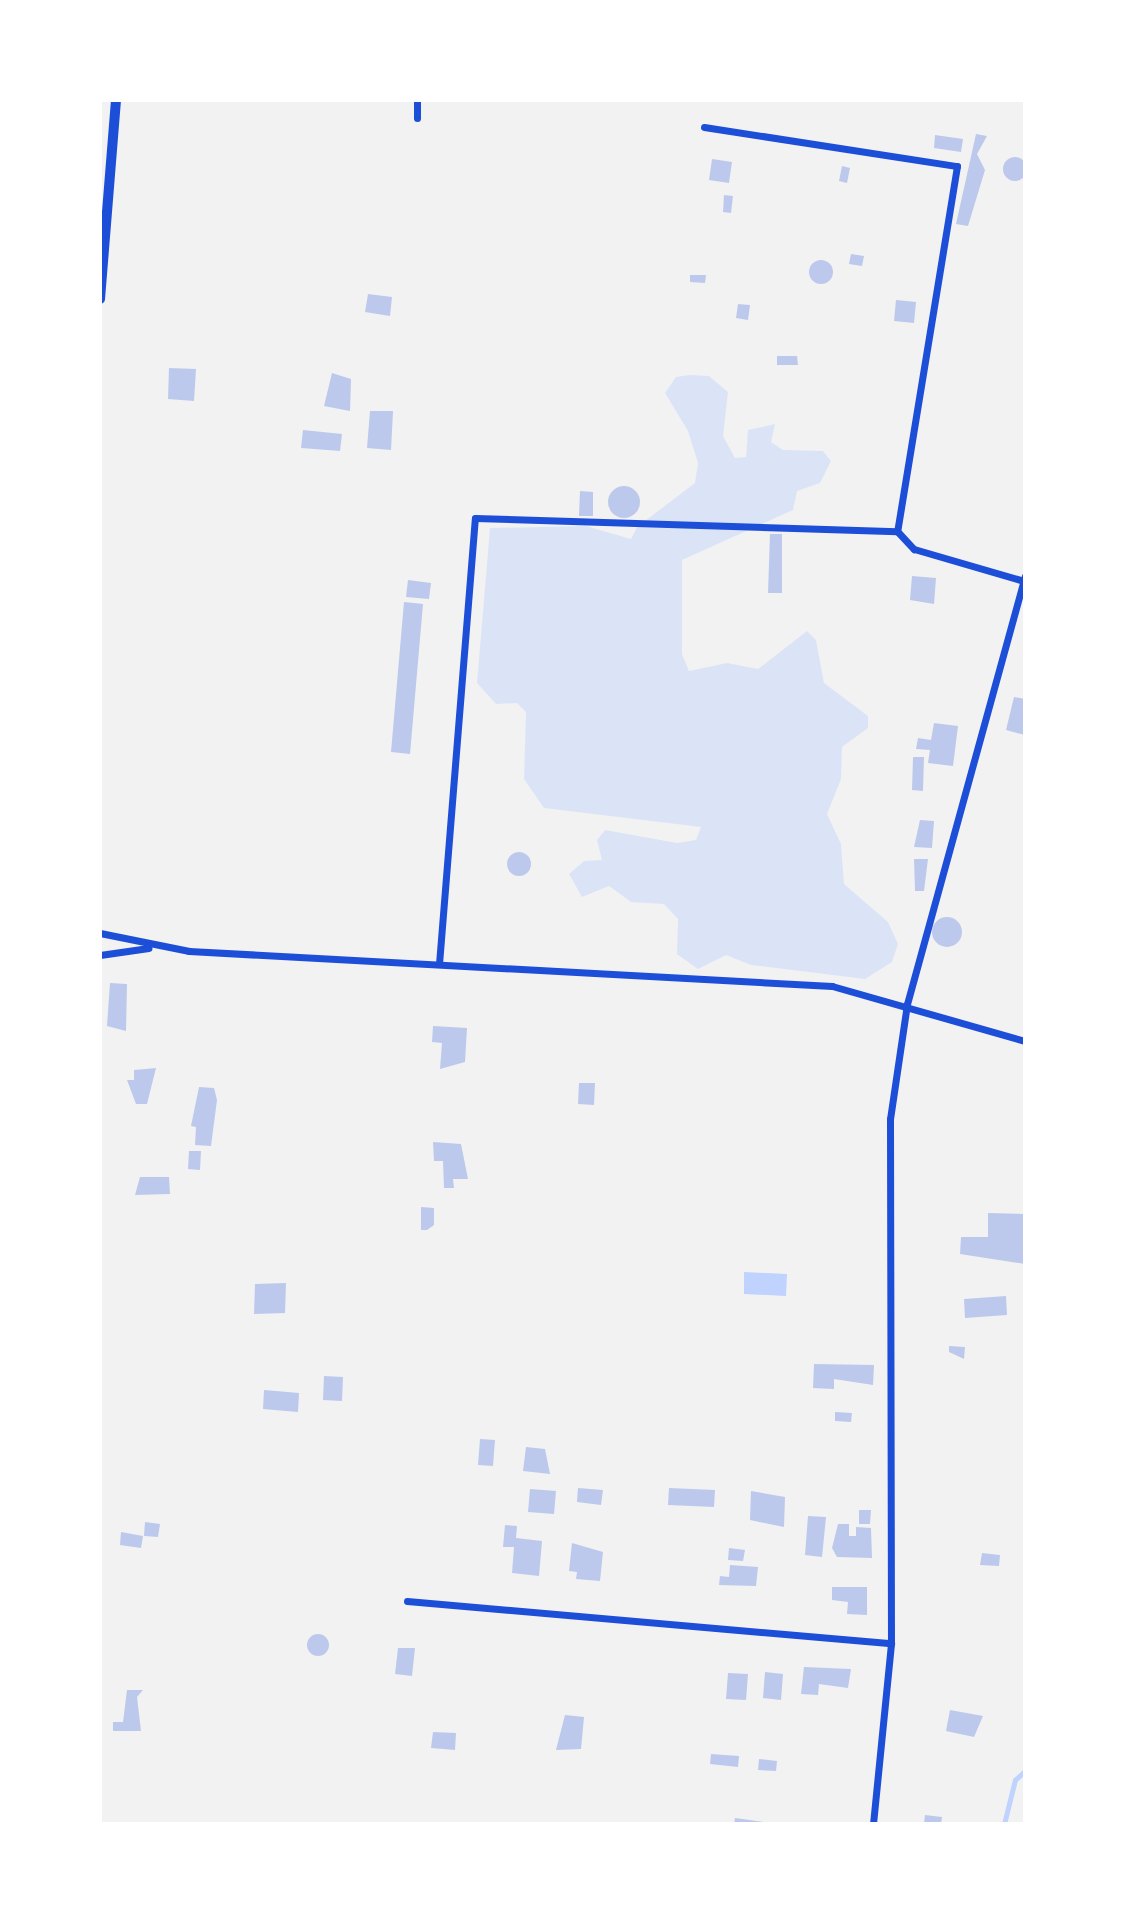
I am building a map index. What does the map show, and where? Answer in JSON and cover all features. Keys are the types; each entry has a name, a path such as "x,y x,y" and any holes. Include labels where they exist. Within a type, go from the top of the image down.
{"main road":[{"path":"100,299 116,100"}],"street":[{"path":"417,100 417,118"},
{"path":"704,127 957,166 897,531"},
{"path":"439,964 475,518 897,531 914,549 1024,578 907,1004 889,1146 895,1322 891,1643 873,1824"},
{"path":"100,933 152,948"},
{"path":"100,955 152,948 832,986 907,1004 1025,1041"},
{"path":"407,1601 891,1643"}],"shaded area":[{"path":"709,376 728,392 723,436 735,458 746,457 748,430 775,424 771,442 783,450 823,451 831,461 820,483 797,491 793,510 682,560 682,654 689,671 727,663 758,669 807,631 816,640 824,683 868,716 868,728 842,747 841,779 827,814 841,844 844,884 888,922 898,944 892,962 865,979 751,965 726,955 698,969 677,954 678,919 664,904 631,902 609,886 582,897 569,874 584,861 602,860 597,840 605,830 677,843 696,840 701,827 544,808 524,779 526,712 517,703 496,704 477,683 490,528 586,526 631,539 637,527 695,483 698,463 688,431 665,393 676,377"}],"water":[{"path":"744,1272 787,1274 786,1296 744,1294"}],"building":[{"path":"976,134 987,136 977,154 985,170 968,226 956,224"},
{"path":"935,135 963,139 961,152 934,148"},
{"path":"1015,157 1026,164 1027,169 1020,180 1015,181 1004,174 1003,169 1010,158"},
{"path":"712,159 732,162 729,183 709,180"},
{"path":"842,166 850,168 847,183 839,181"},
{"path":"724,195 733,196 731,213 723,212"},
{"path":"851,254 864,256 862,266 849,264"},
{"path":"821,260 830,263 833,272 830,281 821,284 812,281 809,272 812,263"},
{"path":"690,275 706,275 705,283 690,282"},
{"path":"368,294 392,297 390,316 365,312"},
{"path":"896,300 916,302 914,323 894,321"},
{"path":"738,304 750,305 748,320 736,318"},
{"path":"777,356 797,356 798,365 777,365"},
{"path":"169,368 196,369 194,401 168,399"},
{"path":"332,373 351,379 350,411 324,406"},
{"path":"370,411 393,411 391,450 367,448"},
{"path":"303,430 342,434 340,451 301,448"},
{"path":"624,486 636,490 640,502 636,514 624,518 612,514 608,502 612,490"},
{"path":"580,491 593,492 593,516 579,516"},
{"path":"770,534 782,534 782,593 768,593"},
{"path":"912,576 936,578 934,604 910,600"},
{"path":"408,580 431,583 429,599 406,597"},
{"path":"404,602 423,604 410,754 391,752"},
{"path":"1014,697 1025,699 1025,735 1006,730"},
{"path":"934,723 958,726 953,766 928,763 930,750 916,749 918,738 931,740"},
{"path":"913,757 924,757 923,791 912,790"},
{"path":"920,820 934,821 932,848 914,847"},
{"path":"519,852 530,859 531,864 524,875 519,876 508,869 507,864 514,853"},
{"path":"914,859 928,859 924,891 915,891"},
{"path":"947,917 958,921 962,932 958,943 947,947 936,943 932,932 936,921"},
{"path":"110,983 127,984 126,1031 107,1026"},
{"path":"433,1026 467,1028 465,1062 440,1069 442,1043 432,1042"},
{"path":"156,1068 147,1104 136,1104 127,1080 134,1080 134,1070"},
{"path":"579,1083 595,1083 594,1105 578,1104"},
{"path":"199,1087 214,1088 217,1100 211,1146 195,1145 196,1127 191,1126"},
{"path":"433,1142 461,1144 468,1179 453,1179 454,1188 444,1188 443,1161 434,1161"},
{"path":"189,1151 201,1151 200,1170 188,1169"},
{"path":"140,1177 169,1177 170,1194 135,1195"},
{"path":"421,1207 434,1208 434,1225 427,1230 421,1230"},
{"path":"988,1213 1025,1214 1025,1264 960,1254 961,1237 988,1237"},
{"path":"286,1283 285,1313 254,1314 255,1284"},
{"path":"1006,1296 1007,1315 965,1318 964,1299"},
{"path":"949,1346 965,1347 964,1359 949,1352"},
{"path":"814,1364 874,1365 873,1385 834,1379 834,1389 813,1388"},
{"path":"324,1376 343,1377 342,1401 323,1400"},
{"path":"264,1390 299,1393 298,1412 263,1409"},
{"path":"835,1412 852,1413 851,1422 835,1421"},
{"path":"480,1439 495,1440 493,1466 478,1465"},
{"path":"526,1447 545,1449 550,1474 523,1471"},
{"path":"578,1488 603,1490 601,1505 577,1502"},
{"path":"669,1488 715,1490 714,1507 668,1505"},
{"path":"530,1489 556,1491 554,1514 528,1512"},
{"path":"751,1491 785,1497 784,1527 750,1520"},
{"path":"859,1510 871,1510 870,1524 859,1524"},
{"path":"808,1516 826,1517 822,1557 805,1555"},
{"path":"145,1522 160,1524 158,1537 144,1536"},
{"path":"838,1524 849,1524 849,1536 856,1536 856,1527 871,1528 872,1558 837,1557 832,1548"},
{"path":"505,1525 517,1526 516,1538 542,1541 539,1576 512,1573 514,1547 503,1547"},
{"path":"121,1532 143,1536 141,1548 120,1545"},
{"path":"572,1543 603,1552 600,1581 576,1579 577,1572 569,1571"},
{"path":"729,1548 745,1550 743,1561 728,1560"},
{"path":"982,1553 1000,1555 999,1566 980,1565"},
{"path":"730,1565 758,1567 756,1586 719,1585 720,1576 729,1577"},
{"path":"832,1587 867,1587 867,1615 847,1614 848,1602 832,1600"},
{"path":"314,1634 322,1634 329,1641 329,1649 322,1656 314,1656 307,1649 307,1641"},
{"path":"398,1648 415,1648 412,1676 395,1674"},
{"path":"804,1667 851,1669 848,1688 819,1684 818,1695 801,1694"},
{"path":"765,1672 783,1674 781,1700 763,1698"},
{"path":"728,1673 748,1674 746,1700 726,1699"},
{"path":"127,1690 143,1690 137,1697 141,1731 113,1731 113,1722 123,1722"},
{"path":"950,1710 983,1716 974,1737 946,1731"},
{"path":"565,1715 584,1717 581,1749 556,1750"},
{"path":"433,1732 456,1733 455,1750 431,1748"},
{"path":"711,1754 739,1756 738,1767 710,1764"},
{"path":"759,1759 777,1761 776,1771 758,1770"},
{"path":"925,1815 942,1817 941,1824 924,1824"},
{"path":"735,1818 771,1823 771,1824 734,1824"}],"waterway":[{"path":"1004,1824 1015,1780 1025,1771"}]}
